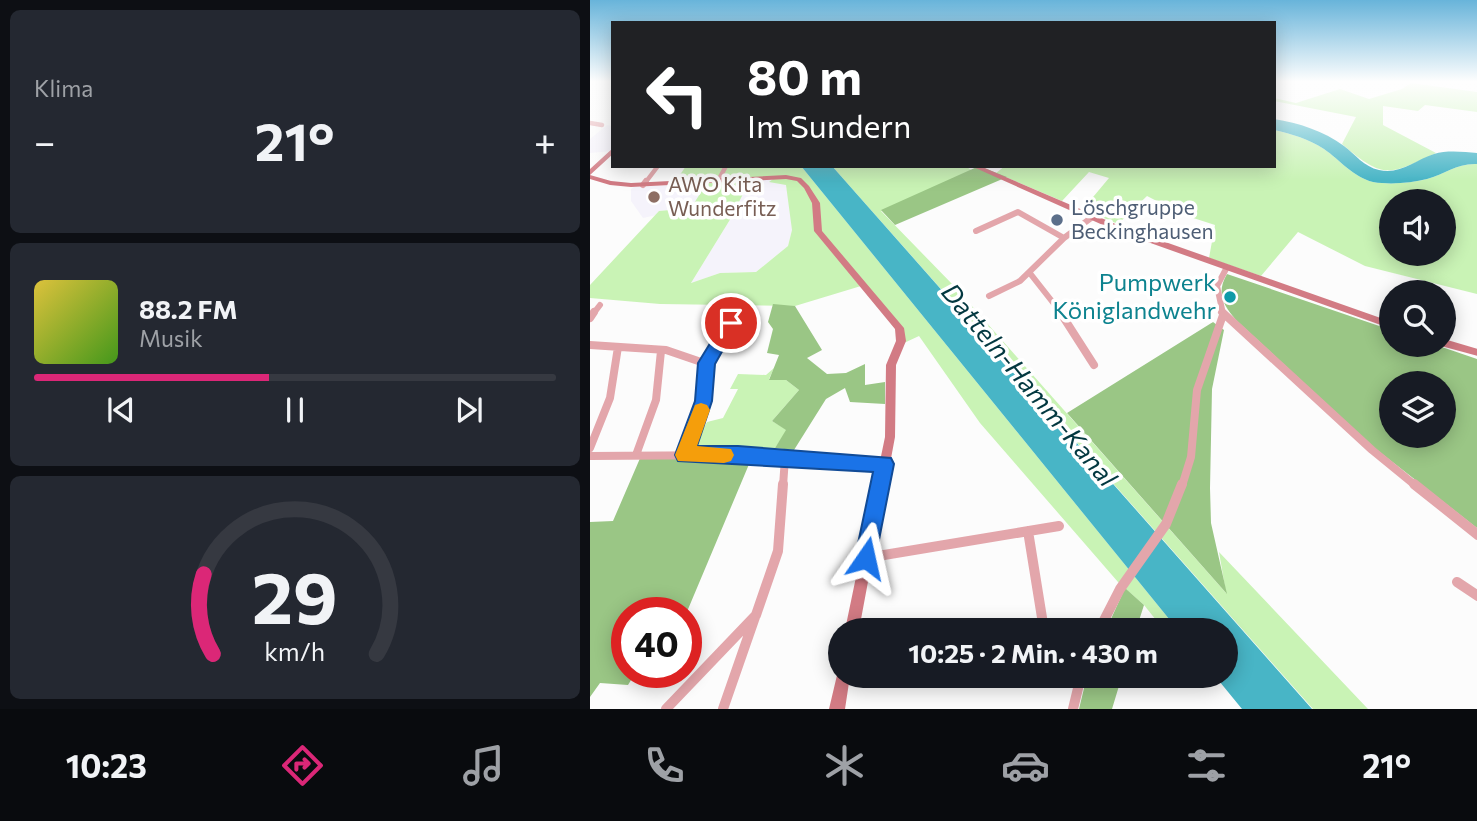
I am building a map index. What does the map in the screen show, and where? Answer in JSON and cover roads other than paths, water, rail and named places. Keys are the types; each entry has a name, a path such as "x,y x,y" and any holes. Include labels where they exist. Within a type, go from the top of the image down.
{"street":[{"path":"590,123 602,125"},
{"path":"611,152 590,175 610,183 643,184 786,177 802,181 816,203 819,231 900,331 901,341 892,360 891,425 885,464 854,618"},
{"path":"643,184 656,168"},
{"path":"718,181 725,168"},
{"path":"978,168 1091,218 1226,269 1379,322"},
{"path":"976,231 1018,212 1064,238"},
{"path":"989,296 1020,281 1064,238 1091,218"},
{"path":"1105,618 1120,589 1166,524 1185,480 1197,390 1223,315 1216,286 1226,269"},
{"path":"1029,272 1052,299 1094,365"},
{"path":"590,318 600,305"},
{"path":"684,455 704,401 707,363 738,309"},
{"path":"1223,315 1372,450 1477,535"},
{"path":"590,345 694,356 707,363"},
{"path":"1456,346 1477,353"},
{"path":"590,448 610,398 618,347"},
{"path":"636,455 656,400 661,351"},
{"path":"590,456 684,455 885,464"},
{"path":"723,709 778,551 785,458"},
{"path":"866,558 1059,526"},
{"path":"1028,531 1042,618"},
{"path":"1457,582 1477,596"},
{"path":"666,709 756,615"},
{"path":"837,709 841,688"},
{"path":"1073,709 1078,688"}],"water":[{"path":"1276,119 1320,132 1344,146 1364,163 1379,170 1401,169 1434,154 1450,152 1477,153 1477,164 1463,165 1414,182 1373,182 1353,172 1324,149 1294,135 1276,130"},
{"path":"803,168 834,168 1232,618 1168,618"},
{"path":"1238,625 1312,709 1242,709 1225,688 1238,688"}],"place":[{"name":"AWO Kita Wunderfitz","path":"654,197"},
{"name":"Löschgruppe Beckinghausen","path":"1057,220"},
{"name":"Pumpwerk Königlandwehr","path":"1230,297"}],"water label":[{"name":"Datteln-Hamm-Kanal","path":"1029,385"}]}
